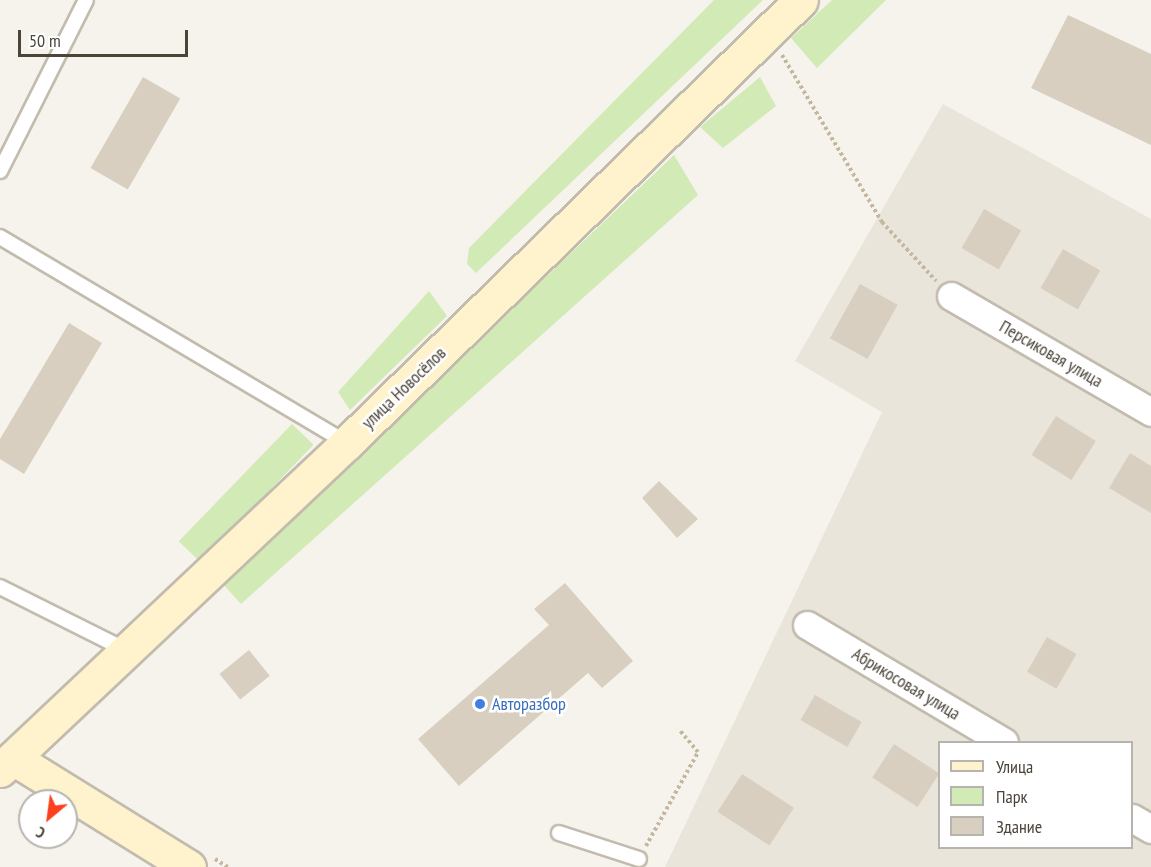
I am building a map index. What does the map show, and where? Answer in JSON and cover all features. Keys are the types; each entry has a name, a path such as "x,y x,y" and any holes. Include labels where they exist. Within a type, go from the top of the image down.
{"street":[{"name":"улица Новосёлов","path":"6,764 124,649 347,443 801,0"},
{"name":"Персиковая улица","path":"951,296 1151,412"},
{"name":"Абрикосовая улица","path":"807,626 1002,741"},
{"path":"6,764 169,862"},
{"path":"1133,819 1151,829"}],"lane":[{"path":"0,171 86,0"},
{"path":"0,237 347,443"},
{"path":"0,587 124,649"},
{"path":"560,833 639,859"}],"path":[{"path":"768,31 824,130 847,161 882,222 951,296"},
{"path":"639,859 698,752 679,729"}],"shaded area":[{"path":"943,104 1151,219 1151,867 665,867 882,412 795,361"}],"green space":[{"path":"714,0 763,0 476,273 467,264 469,248"},
{"path":"832,0 886,0 817,68 791,38"},
{"path":"760,77 776,106 723,148 700,127"},
{"path":"674,155 698,195 241,604 223,584"},
{"path":"429,291 447,316 350,410 338,392"},
{"path":"292,424 314,445 200,562 179,541"}],"building":[{"path":"1068,15 1151,54 1151,145 1031,88"},
{"path":"143,77 180,98 128,189 90,168"},
{"path":"984,209 1021,230 999,269 962,248"},
{"path":"1063,249 1100,271 1078,309 1040,288"},
{"path":"860,284 898,305 868,359 830,338"},
{"path":"69,323 102,343 24,474 0,459 0,439"},
{"path":"1056,416 1096,441 1071,480 1032,455"},
{"path":"1130,453 1151,466 1151,513 1109,488"},
{"path":"659,481 698,519 677,538 642,498"},
{"path":"565,583 633,661 602,688 588,673 459,786 418,739 549,625 534,609"},
{"path":"1047,637 1076,654 1056,689 1027,672"},
{"path":"249,650 270,676 240,700 219,674"},
{"path":"815,695 862,722 847,747 800,720"},
{"path":"894,744 938,773 918,807 872,778"},
{"path":"742,774 794,808 769,846 717,812"}],"place":[{"name":"Авторазбор","path":"480,704"}]}
